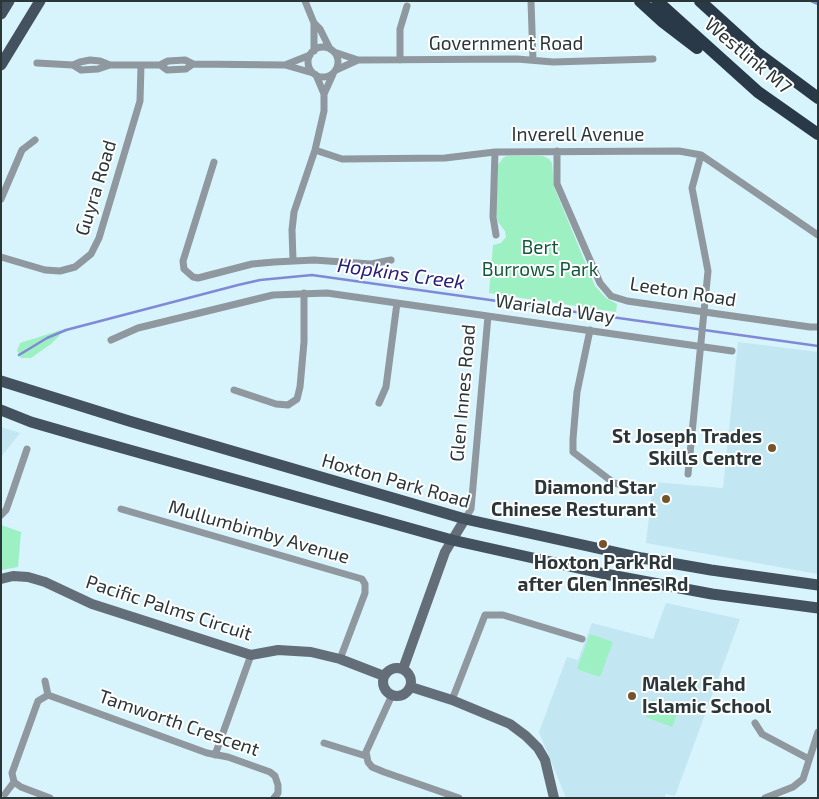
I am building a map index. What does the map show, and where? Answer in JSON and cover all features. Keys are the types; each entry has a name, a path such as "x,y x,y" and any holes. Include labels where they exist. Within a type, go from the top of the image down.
{"highway":[{"path":"640,1 663,22 758,92"},
{"name":"Westlink M7","path":"657,1 758,92 818,134"},
{"name":"Westlink M7","path":"700,1 756,52 818,98"},
{"path":"707,1 756,52"}],"main road":[{"path":"1,14 9,1"},
{"path":"1,65 40,1"},
{"name":"Hoxton Park Road","path":"1,381 130,421 465,519 634,556 711,570 818,585"},
{"path":"1,410 31,422 83,437 452,540 605,574 702,592 818,608"}],"street":[{"path":"293,260 292,230 294,212 315,150 324,111 324,94 338,60 320,29 314,23 305,1"},
{"path":"531,1 533,60"},
{"path":"400,60 400,29 407,6"},
{"path":"314,23 312,53 308,65 315,74 324,94"},
{"path":"286,65 322,48 332,51"},
{"name":"Government Road","path":"332,51 358,60 533,60 553,62 654,59"},
{"name":"Government Road","path":"334,71 358,60"},
{"path":"37,63 73,65 81,70 98,69 110,65 160,65 167,70 186,69 193,64 286,65 325,77 334,71"},
{"name":"Guyra Road","path":"1,257 45,270 60,271 75,267 91,254 99,238 140,101 141,65"},
{"path":"1,199 22,150 34,140"},
{"name":"Inverell Avenue","path":"315,150 324,155 342,159 445,158 495,152 679,151 702,155 818,235"},
{"name":"Leeton Road","path":"557,151 557,184 600,283 611,296 627,301 810,328 818,327"},
{"path":"495,152 493,217 496,235"},
{"path":"688,474 708,271 692,188 702,155"},
{"path":"214,162 183,261 184,269 188,275 198,278 252,264 293,260 371,264 391,260"},
{"path":"234,390 276,404 288,405 297,399 300,387 304,342 304,293"},
{"name":"Warialda Way","path":"112,340 138,328 273,295 327,293 732,351"},
{"path":"379,403 386,387 397,303"},
{"name":"Glen Innes Road","path":"403,669 445,552 471,509 488,316"},
{"path":"590,330 577,392 573,452 614,483 635,488"},
{"path":"1,515 6,510 27,450"},
{"name":"Mullumbimby Avenue","path":"122,509 362,579 365,584 365,593 340,660"},
{"name":"Pacific Palms Circuit","path":"1,579 13,576 28,577 45,582 92,604 251,655 278,650 322,654 384,676"},
{"path":"452,700 485,615 503,615 582,639"},
{"path":"216,755 251,655"},
{"path":"392,668 403,669 411,677 410,687 404,694 392,695 384,686 384,676 392,668"},
{"path":"45,681 48,695 38,701 12,773 14,782 21,787 50,798"},
{"path":"410,687 452,700 510,724 526,736 538,748 544,760 554,798"},
{"name":"Tamworth Crescent","path":"48,695 207,753 228,757 270,772 275,776 278,785 278,793 274,798"},
{"path":"392,695 368,746 366,756 368,762 372,767 459,798"},
{"path":"755,723 762,734 809,759"},
{"path":"765,798 793,787 803,779 818,732"},
{"path":"324,743 366,756"},
{"path":"5,794 14,782"}],"shaded area":[{"name":"St Joseph Trades Skills Centre","path":"738,342 818,352 818,574 646,543 653,482 723,488"},
{"path":"1,427 20,433 1,457"},
{"name":"Malek Fahd Islamic School","path":"666,603 740,619 675,796 666,794 664,798 566,798 539,732 567,657 578,660 592,623 653,639"}],"green space":[{"name":"Bert Burrows Park","path":"507,156 543,156 552,163 554,187 595,286 606,298 617,304 616,312 489,293 493,245 501,243 506,237 496,214 498,165"},
{"path":"61,330 59,336 51,344 31,358 21,358 17,351 20,343"},
{"path":"1,525 21,532 18,567 1,570"},
{"path":"590,634 613,642 600,677 577,669"},
{"path":"652,699 679,709 672,727 646,717"}],"waterway":[{"path":"811,1 818,4"},
{"name":"Hopkins Creek","path":"19,355 47,338 66,330 260,280 312,275 818,346"}],"place":[{"name":"St Joseph Trades Skills Centre","path":"772,448"},
{"name":"Diamond Star Chinese Resturant","path":"666,499"},
{"name":"Hoxton Park Rd after Glen Innes Rd","path":"603,544"},
{"name":"Malek Fahd Islamic School","path":"632,696"}]}
